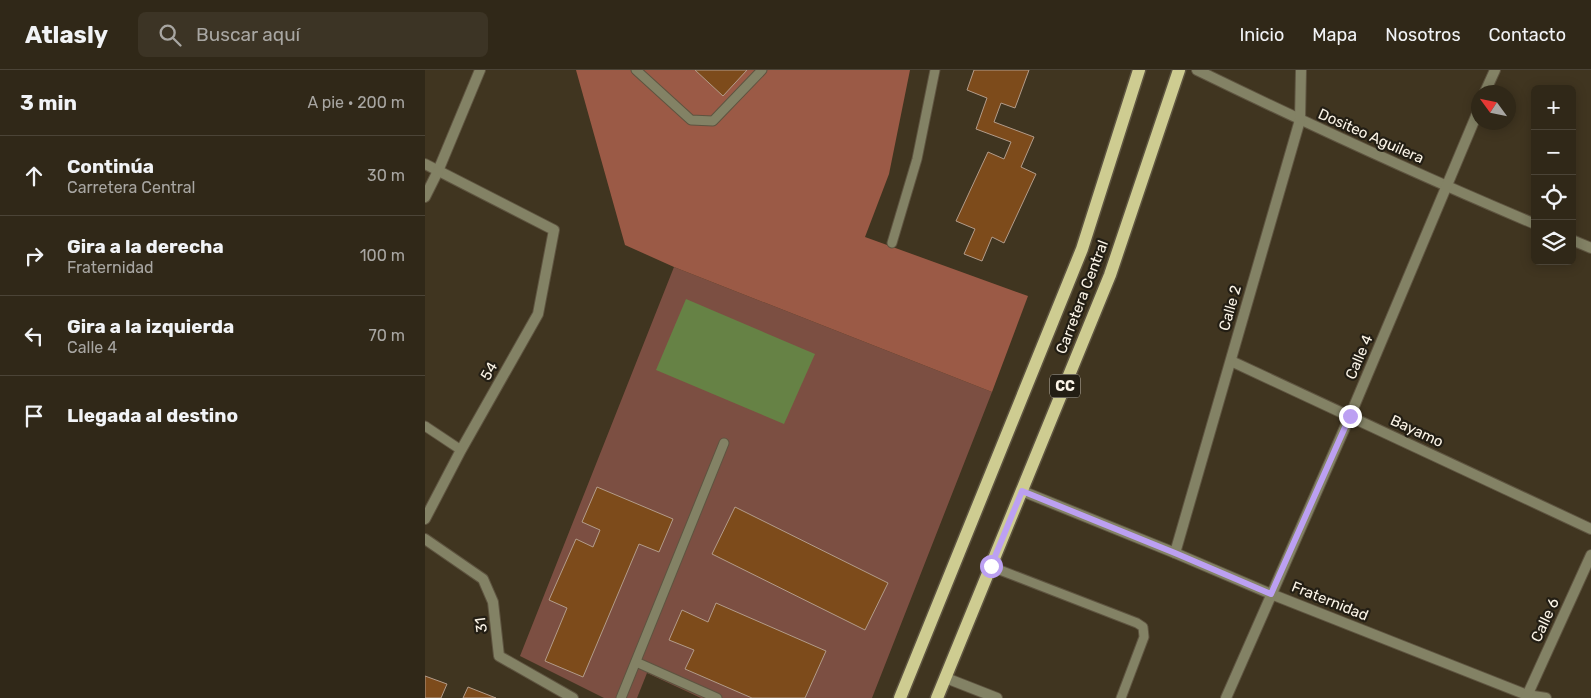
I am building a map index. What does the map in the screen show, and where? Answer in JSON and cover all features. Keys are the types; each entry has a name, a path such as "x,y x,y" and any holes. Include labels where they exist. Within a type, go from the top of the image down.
{"main road":[{"name":"Carretera Central","path":"900,698 1082,249 1139,70"},
{"name":"Carretera Central","path":"937,698 1110,275 1179,70"}],"street":[{"path":"425,197 438,171 480,70"},
{"name":"Dositeo Aguilera","path":"1197,70 1300,120 1447,187 1531,222"},
{"name":"Calle 2","path":"1175,553 1300,120 1301,70"},
{"path":"1488,85 1495,70"},
{"name":"Calle 4","path":"1227,698 1350,416 1471,128"},
{"path":"425,164 438,171"},
{"name":"54","path":"425,519 461,450 538,314 553,230 438,171"},
{"path":"1576,242 1591,248"},
{"name":"Bayamo","path":"1231,361 1591,529"},
{"name":"Fraternidad","path":"1022,491 1271,594 1526,696 1546,698"},
{"name":"31","path":"425,539 483,579 493,602 499,656 573,698"},
{"name":"Calle 6","path":"1526,696 1591,555"},
{"path":"945,678 997,698"}],"lane":[{"path":"636,70 691,120 713,120 762,70"},
{"path":"892,243 917,159 935,70"},
{"path":"425,426 461,450"},
{"path":"621,698 724,443"},
{"path":"991,566 1143,627 1144,637 1121,698"},
{"path":"636,662 717,698"}],"shaded area":[{"path":"576,70 910,70 889,174 865,237 1028,296 992,392 674,267 625,245"},
{"path":"674,267 992,392 872,698 701,698 647,673 637,698 604,698 520,656"},
{"path":"686,299 815,354 784,424 656,370"}],"building":[{"path":"695,70 747,70 723,96"},
{"path":"974,70 1029,70 1015,108 1001,103 994,122 1034,137 1021,167 1036,174 1004,243 992,237 982,261 964,254 975,229 956,221 988,152 1004,159 1011,142 976,129 987,98 967,90"},
{"path":"597,487 673,519 659,552 639,544 583,677 545,661 567,608 549,600 576,539 593,547 600,530 582,522"},
{"path":"735,507 888,583 865,630 712,554"},
{"path":"716,603 826,651 805,698 752,698 685,669 694,650 669,640 682,610 708,622"},
{"path":"425,676 447,684 441,698 425,698"},
{"path":"468,687 496,698 463,698"}],"route":[{"path":"991,566 1022,491 1271,594 1350,416"}]}
